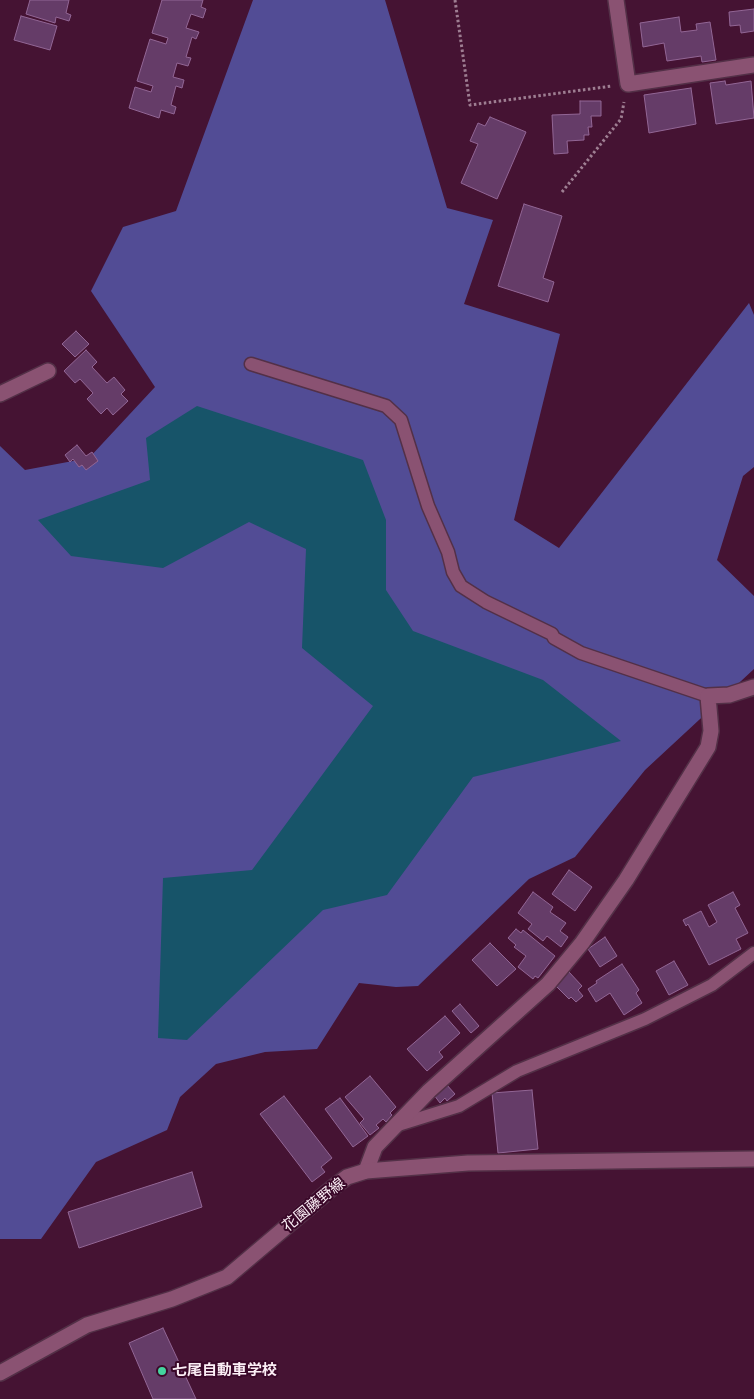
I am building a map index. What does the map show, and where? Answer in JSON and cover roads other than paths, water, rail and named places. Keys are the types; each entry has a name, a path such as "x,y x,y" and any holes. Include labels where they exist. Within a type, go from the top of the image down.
{"street":[{"path":"616,0 628,84 754,65"},
{"path":"0,394 48,371"},
{"path":"366,1171 375,1147 430,1091 548,984 582,943 626,880 708,747 712,731 708,696 729,695 754,688"},
{"name":"花園藤野線","path":"0,1374 87,1325 172,1299 227,1277 331,1189 347,1177 366,1171 487,1163 754,1159"}],"lane":[{"path":"251,364 386,406 401,420 428,506 448,552 453,572 461,586 486,602 538,626 581,653 708,696"},
{"path":"398,1125 459,1106 517,1071 645,1019 712,985 754,953"}],"water":[{"path":"197,406 363,460 386,520 386,590 413,631 543,680 621,741 473,777 387,895 323,910 187,1040 158,1038 163,878 252,870 373,706 302,648 306,549 249,522 163,568 71,556 38,520 150,480 146,438"}],"place":[{"name":"七尾自動車学校","path":"162,1371"}]}
